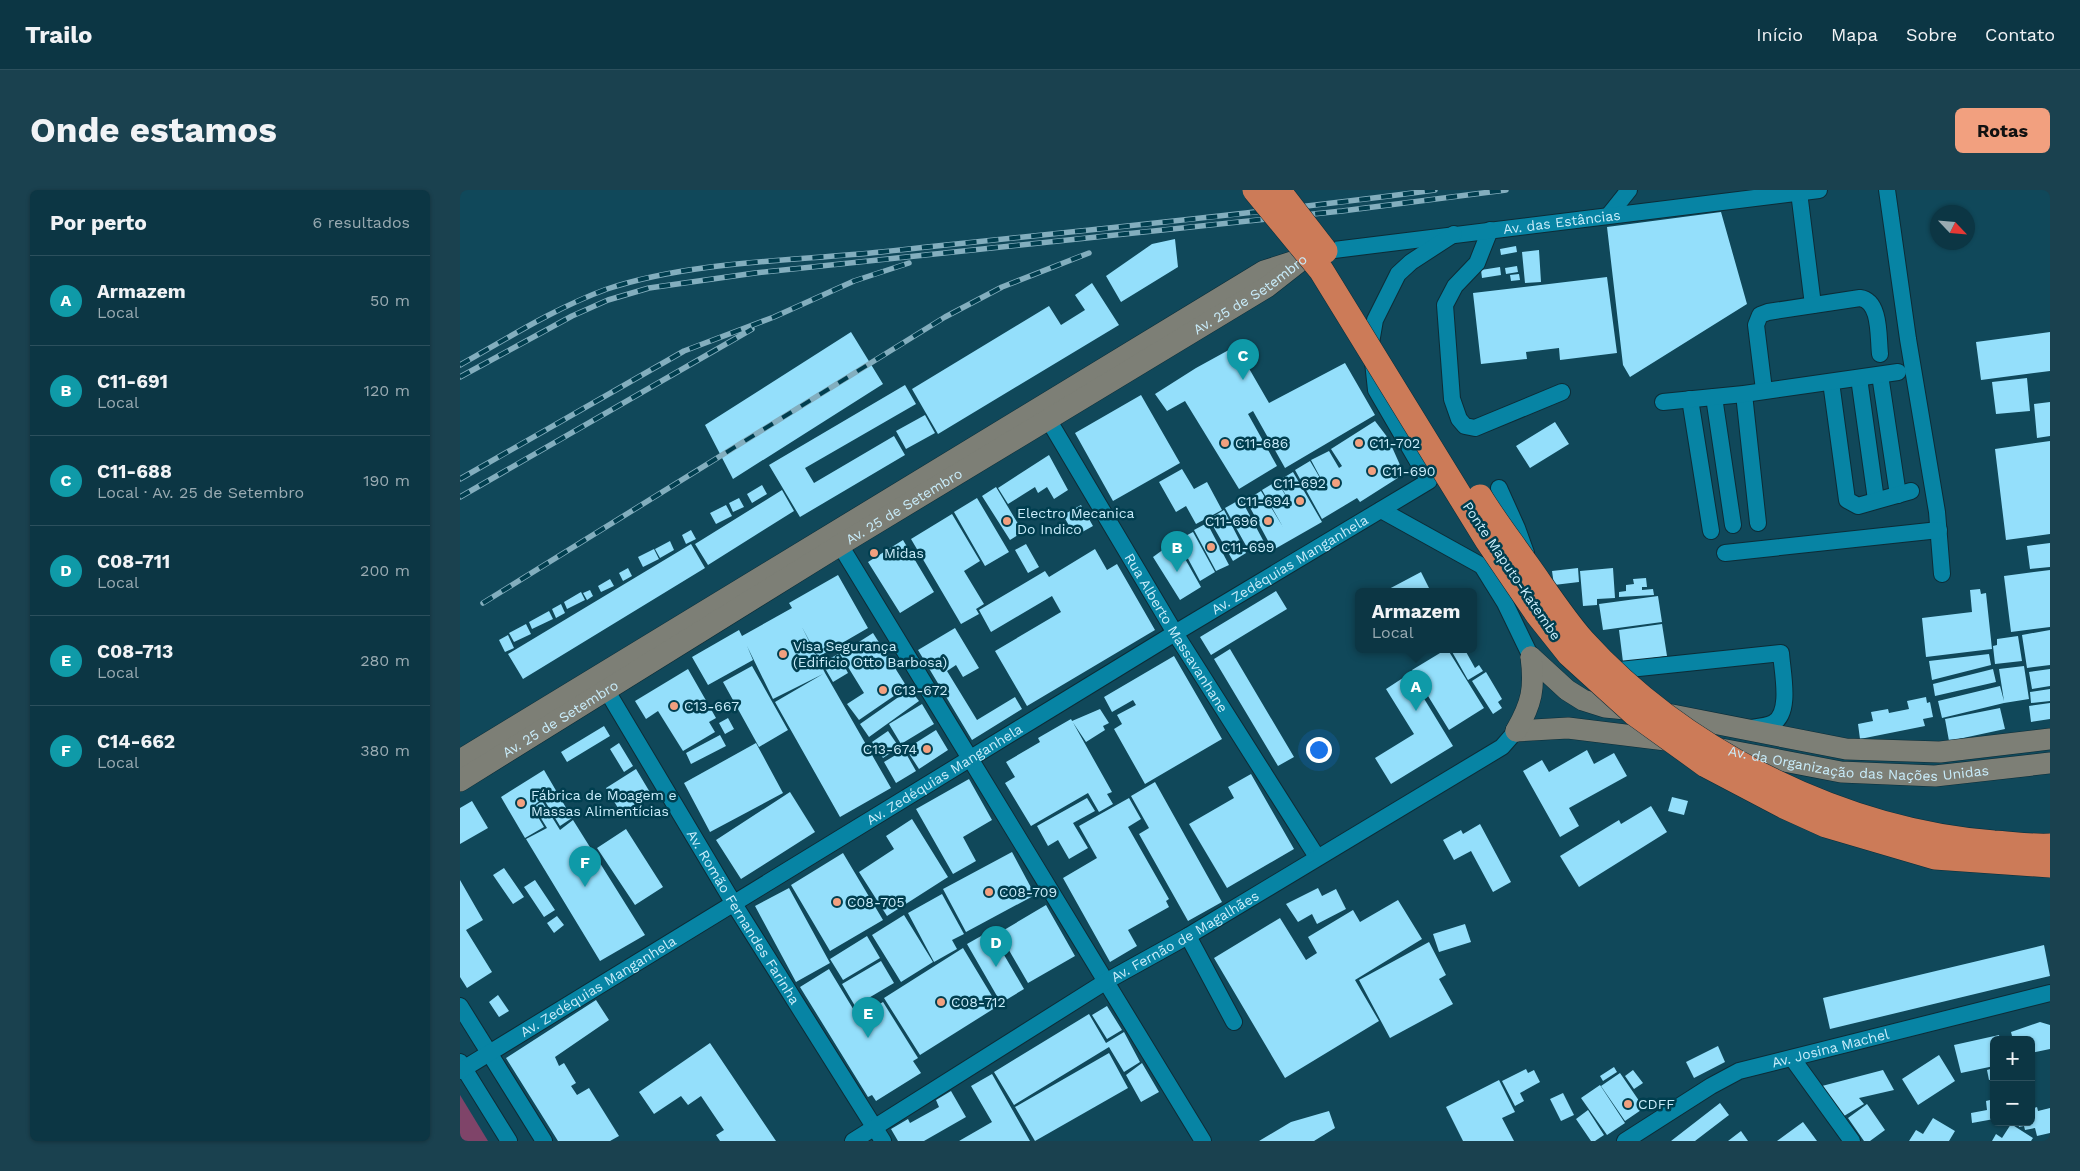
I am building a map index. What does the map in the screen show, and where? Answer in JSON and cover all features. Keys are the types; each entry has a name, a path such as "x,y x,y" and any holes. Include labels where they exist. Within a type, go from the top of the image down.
{"highway":[{"name":"Ponte Maputo-Katembe","path":"1254,190 1322,270 1487,540 1538,615 1569,654 1634,713 1706,765 1784,806 1826,825 1935,857 2050,865"},
{"name":"Ponte Maputo-Katembe","path":"1278,190 1305,223 1363,305 1487,508 1559,610 1583,641 1652,704 1714,749 1766,777 1835,806 1890,826 1950,839 2050,846"}],"main road":[{"name":"Av. 25 de Setembro","path":"460,760 826,536 1268,287 1304,258"},
{"name":"Av. 25 de Setembro","path":"460,781 840,545 1044,414"},
{"name":"Av. da Organização das Nações Unidas","path":"1531,657 1567,690 1583,700 1605,707 1638,712 1656,712 1846,748 1940,752 2050,739"},
{"path":"1516,731 1528,710 1532,697 1534,679 1531,657"},
{"name":"Av. da Organização das Nações Unidas","path":"1516,731 1568,728 1609,732 1740,752 1841,772 1934,776 2050,763"}],"street":[{"path":"1609,216 1629,190"},
{"name":"Av. das Estâncias","path":"1304,258 1326,251 1454,234 1819,190"},
{"path":"1887,190 1908,340 1939,530 1942,574"},
{"path":"1799,192 1813,305"},
{"path":"1490,230 1477,263 1455,286 1445,305 1452,399 1459,419 1465,426 1475,428 1562,392"},
{"name":"Av. Zedéquias Manganhela","path":"461,1067 490,1053 1175,633 1429,481 1376,390 1371,343 1376,320 1384,299 1398,274 1410,262 1454,234"},
{"path":"1764,390 1756,325 1760,315 1768,312 1860,298 1867,299 1873,305 1880,354"},
{"path":"1663,402 1744,394 1898,372"},
{"path":"1831,382 1847,500 1858,506 1904,493 1880,375"},
{"path":"1859,378 1876,500"},
{"path":"1744,394 1758,523"},
{"path":"1714,397 1733,525"},
{"path":"1690,399 1710,531"},
{"name":"Rua Alberto Massavanhane","path":"1044,414 1175,633 1317,857"},
{"path":"1499,488 1517,528 1546,613 1576,648 1610,671 1781,653 1785,700 1782,713 1773,723 1748,728"},
{"path":"1381,510 1482,566 1505,603 1531,657"},
{"path":"1725,553 1939,530"},
{"path":"840,545 1203,1141"},
{"name":"Av. Romão Fernandes Farinha","path":"607,690 734,904 879,1134"},
{"name":"Av. Fernão de Magalhães","path":"853,1141 879,1134 1105,982 1188,936 1502,747 1516,731"},
{"path":"1188,936 1234,1022"},
{"name":"Av. Josina Machel","path":"1625,1141 1728,1076 2050,993"},
{"path":"460,1006 544,1141"},
{"path":"1792,1058 1852,1141"},
{"path":"461,1067 509,1141"}],"shaded area":[{"path":"460,1095 488,1141 460,1141"}],"building":[{"path":"1721,212 1747,304 1630,377 1623,365 1607,227"},
{"path":"1175,239 1178,267 1121,302 1106,276 1152,244"},
{"path":"1516,246 1517,252 1501,255 1500,249"},
{"path":"1539,250 1541,282 1525,283 1522,252"},
{"path":"1517,266 1518,272 1506,274 1505,268"},
{"path":"1500,267 1501,275 1482,278 1481,270"},
{"path":"1519,274 1520,280 1511,281 1510,275"},
{"path":"1607,277 1617,353 1560,360 1559,348 1526,352 1527,359 1481,364 1473,293"},
{"path":"1092,283 1119,325 938,434 912,389 1049,306 1061,325 1085,310 1075,295"},
{"path":"851,332 883,384 733,479 705,425"},
{"path":"2050,332 2050,371 1981,380 1976,342"},
{"path":"1236,346 1269,403 1345,363 1375,415 1285,468 1253,411 1248,414 1277,466 1239,489 1185,401 1167,411 1155,394"},
{"path":"2027,378 2030,411 1996,414 1992,382"},
{"path":"905,385 916,404 805,468 814,483 894,436 905,455 800,517 769,465"},
{"path":"1141,395 1180,463 1113,501 1075,433"},
{"path":"2050,402 2050,436 2037,438 2034,404"},
{"path":"925,415 935,433 906,449 896,431"},
{"path":"1375,421 1388,438 1404,474 1360,502 1357,498 1322,519 1295,470 1310,461 1327,490 1311,460 1329,451 1339,468 1342,466 1331,449"},
{"path":"1555,422 1569,444 1530,468 1516,446"},
{"path":"2050,441 2050,534 2006,540 1995,449"},
{"path":"1049,455 1068,490 1054,499 1047,487 1038,493 1035,487 1008,504 998,488"},
{"path":"1182,469 1194,489 1207,482 1222,510 1196,524 1186,506 1176,512 1159,482"},
{"path":"1293,472 1322,522 1273,550 1246,500 1261,491 1283,527 1262,490 1277,481 1290,503 1278,481"},
{"path":"762,485 767,494 752,503 747,494"},
{"name":"Electro Mecanica Do Indico","path":"996,487 1023,532 1010,540 982,496"},
{"path":"782,490 794,511 708,565 695,544"},
{"path":"739,498 744,507 733,512 729,503"},
{"path":"977,498 1009,552 985,566 954,512"},
{"path":"1241,499 1264,542 1249,551 1225,508"},
{"path":"726,505 732,516 716,524 710,513"},
{"path":"1081,505 1093,526 1075,536 1063,515"},
{"path":"1224,510 1246,553 1233,561 1209,519"},
{"path":"952,514 980,561 964,571 984,604 976,609 979,614 961,624 911,539"},
{"name":"C11-699","path":"1207,523 1229,565 1216,571 1194,530"},
{"path":"691,530 696,539 686,544 682,535"},
{"path":"1193,532 1215,572 1200,581 1178,540"},
{"path":"903,540 934,592 900,613 868,562"},
{"path":"670,541 674,550 660,558 655,549"},
{"path":"1175,541 1201,587 1180,600 1153,557"},
{"path":"2050,543 2050,567 2030,569 2027,546"},
{"path":"691,544 705,568 523,679 508,654"},
{"path":"1026,544 1039,567 1028,573 1015,550"},
{"path":"654,549 659,559 643,567 638,557"},
{"path":"1095,549 1107,570 1117,564 1155,630 1027,706 995,651 1061,612 1052,596 991,632 979,610 1045,571 1049,577"},
{"path":"628,568 632,576 623,581 619,573"},
{"path":"1578,568 1579,582 1554,585 1552,571"},
{"path":"1613,568 1615,598 1597,599 1597,605 1583,606 1580,571"},
{"path":"2050,570 2050,627 2011,632 2004,576"},
{"path":"1421,572 1429,588 1391,588"},
{"path":"838,575 868,628 818,657 802,627 825,673 891,788 840,817 775,702 823,674 773,699 747,646 753,660 708,685 692,657 739,630 742,636 792,608 789,603"},
{"path":"1646,578 1647,587 1642,587 1642,590 1653,589 1654,595 1619,597 1619,592 1626,591 1626,585 1634,584 1633,579"},
{"path":"610,579 614,586 601,592 598,586"},
{"path":"1980,589 1981,594 1986,593 1992,649 1926,657 1922,618 1972,612 1970,590"},
{"path":"590,590 593,596 587,600 583,593"},
{"path":"1276,591 1287,609 1211,655 1200,637"},
{"path":"581,592 585,600 567,609 564,602"},
{"path":"1658,596 1662,622 1603,630 1599,604"},
{"path":"561,604 565,613 556,618 552,609"},
{"path":"549,611 553,619 532,629 529,622"},
{"path":"526,624 531,634 514,642 509,633"},
{"path":"1662,624 1667,656 1623,662 1619,630"},
{"path":"955,628 979,668 963,677 956,665 947,671 977,720 1015,697 1022,709 972,740 918,650"},
{"path":"2050,630 2050,665 2027,668 2022,635"},
{"path":"873,633 907,687 859,720 847,704 864,693 840,654"},
{"path":"508,635 514,648 505,652 499,640"},
{"path":"2018,636 2022,661 1995,664 1993,646 1997,645 1997,639"},
{"path":"1230,649 1294,757 1278,766 1214,659"},
{"path":"1440,653 1450,653 1484,708 1449,730 1412,670"},
{"path":"1453,653 1467,653 1475,668 1479,665 1483,671 1468,680"},
{"path":"838,654 848,673 833,682 822,663"},
{"path":"1989,654 1991,665 1932,680 1929,661"},
{"path":"1174,656 1222,739 1145,784 1114,729 1122,724 1117,715 1136,705 1133,700 1112,712 1104,697"},
{"path":"752,666 788,730 759,747 723,682"},
{"path":"2024,666 2029,699 1942,718 1938,701 2000,686 2004,701 1999,669"},
{"name":"C13-667","path":"688,669 716,718 709,722 715,732 683,751 658,711 646,719 635,701"},
{"path":"1993,669 1996,682 1935,696 1933,684"},
{"path":"2050,669 2050,686 2032,689 2029,672"},
{"path":"1486,672 1502,699 1498,702 1502,708 1493,714 1472,681"},
{"path":"1409,674 1453,746 1391,784 1375,758 1414,734 1386,689"},
{"path":"910,689 919,701 869,737 860,724"},
{"path":"2050,689 2050,701 2031,703 2030,692"},
{"path":"1926,697 1927,703 1930,702 1933,717 1923,719 1925,726 1860,739 1858,724 1873,721 1871,712 1888,709 1889,713 1909,709 1907,701"},
{"path":"2050,703 2050,719 2031,722 2029,706"},
{"path":"922,704 934,724 901,744 889,724"},
{"path":"2000,708 2005,729 1949,741 1945,719"},
{"path":"1100,709 1109,723 1103,726 1105,730 1086,742 1072,721"},
{"path":"728,718 734,729 725,734 719,723"},
{"path":"1071,719 1112,792 1107,794 1113,804 1099,812 1088,793 1031,826 1005,783 1015,777 1006,762 1040,742 1038,738"},
{"path":"604,726 610,736 567,762 561,752"},
{"name":"C13-674","path":"936,730 948,750 919,769 906,749"},
{"path":"888,731 899,747 883,758 872,742"},
{"path":"720,735 726,746 691,764 686,753"},
{"path":"619,743 633,766 624,772 610,749"},
{"path":"756,743 783,793 710,832 684,783"},
{"path":"904,750 916,771 896,783 884,762"},
{"path":"1587,750 1594,764 1614,753 1627,776 1569,808 1579,826 1560,837 1523,771 1542,760 1549,772"},
{"path":"636,769 651,794 621,813 606,788"},
{"name":"Fábrica de Moagem e Massas Alimentícias","path":"544,770 572,818 560,826 543,798 532,807 544,827 525,838 501,797"},
{"path":"1251,774 1294,849 1227,888 1189,824 1234,798 1228,787"},
{"path":"969,779 992,820 963,837 976,861 953,874 916,809"},
{"path":"1155,782 1222,902 1188,921 1139,834 1149,828 1131,796"},
{"path":"790,792 815,832 741,879 716,840"},
{"path":"1672,797 1688,801 1684,815 1668,811"},
{"path":"1087,798 1095,811 1073,823 1088,848 1069,859 1058,840 1048,846 1037,826"},
{"path":"1129,798 1141,819 1128,827 1169,899 1166,901 1169,907 1128,930 1137,946 1110,962 1063,878 1097,858 1079,826"},
{"path":"472,801 488,828 460,844 460,808"},
{"path":"542,801 560,830 573,820 645,935 600,961 526,839 547,828 534,807"},
{"path":"1651,806 1667,832 1579,887 1560,856 1619,820 1621,824"},
{"path":"912,819 948,877 887,916 859,872 894,849 886,836"},
{"path":"1480,824 1511,882 1493,892 1471,851 1454,860 1443,840 1461,830 1463,834"},
{"path":"626,829 663,887 635,905 597,848"},
{"name":"C08-709","path":"1012,852 1035,895 966,932 943,889"},
{"name":"C08-705","path":"843,853 883,920 830,951 791,885"},
{"path":"504,868 524,897 513,904 493,875"},
{"path":"460,880 483,920 466,930 492,972 467,988 460,977"},
{"path":"535,880 555,910 544,917 524,887"},
{"path":"789,888 830,963 796,982 755,906"},
{"path":"1318,888 1322,896 1336,889 1346,909 1317,924 1312,914 1298,922 1286,904"},
{"path":"942,894 964,934 952,940 957,949 934,962 908,913"},
{"path":"1398,900 1422,939 1355,980 1379,1021 1285,1078 1214,958 1280,918 1306,960 1317,953 1308,937 1353,910 1360,922"},
{"path":"1046,905 1075,956 1028,983 999,933"},
{"path":"904,915 933,962 901,982 872,935"},
{"path":"557,916 564,925 554,933 547,923"},
{"path":"1465,924 1471,942 1439,952 1433,934"},
{"path":"990,931 1024,989 1001,1003 967,944"},
{"path":"867,936 880,958 843,980 830,959"},
{"path":"1429,942 1446,975 1439,979 1453,1004 1390,1038 1359,980"},
{"path":"2044,945 2050,976 1830,1029 1823,998"},
{"name":"C08-712","path":"963,948 998,1006 920,1055 884,998"},
{"path":"881,961 894,983 855,1006 842,984"},
{"path":"829,969 858,1017 883,1002 918,1058 913,1061 921,1073 876,1101 872,1095 868,1097 800,987"},
{"path":"498,995 509,1011 499,1017 489,1002"},
{"path":"596,1000 609,1020 555,1057 559,1066 564,1063 576,1083 571,1086 577,1095 589,1088 619,1136 610,1141 558,1141 506,1058"},
{"path":"1107,1006 1122,1030 1107,1039 1092,1015"},
{"path":"1089,1014 1106,1043 1124,1032 1140,1062 1124,1072 1109,1047 1014,1105 994,1072"},
{"path":"2040,1022 2050,1025 2050,1049 2035,1052 2035,1036 2012,1036 2011,1032"},
{"path":"1990,1037 1990,1067 1961,1073 1954,1045"},
{"path":"710,1043 776,1141 720,1141 716,1135 724,1130 701,1096 688,1105 681,1096 654,1114 639,1092"},
{"path":"1718,1046 1725,1062 1694,1078 1686,1062"},
{"path":"1109,1053 1128,1088 1035,1141 1015,1107"},
{"path":"1939,1055 1955,1081 1918,1105 1902,1079"},
{"path":"1142,1063 1159,1092 1141,1102 1126,1075"},
{"path":"1614,1067 1617,1072 1603,1081 1600,1076"},
{"path":"1526,1069 1528,1073 1534,1070 1540,1082 1520,1093 1524,1101 1515,1106 1502,1081"},
{"path":"1990,1069 1990,1080 1989,1080 1987,1070"},
{"path":"1633,1070 1643,1083 1634,1089 1625,1076"},
{"path":"1883,1070 1894,1090 1859,1098 1864,1104 1844,1116 1822,1086"},
{"path":"1620,1073 1644,1108 1625,1121 1601,1086"},
{"path":"992,1074 1030,1141 959,1141 992,1122 971,1086"},
{"path":"1499,1080 1515,1112 1502,1118 1514,1141 1463,1141 1446,1107"},
{"path":"1600,1085 1625,1123 1607,1135 1581,1098"},
{"path":"951,1091 966,1117 924,1141 898,1141 891,1129 908,1119 910,1123 939,1107 936,1100"},
{"path":"1563,1093 1574,1115 1561,1121 1550,1099"},
{"path":"1990,1100 1990,1120 1972,1123 1971,1113 1987,1110 1986,1101"},
{"path":"1720,1103 1729,1115 1695,1141 1671,1141"},
{"path":"1867,1104 1885,1130 1870,1141 1864,1141 1848,1118"},
{"path":"2037,1107 2038,1111 2050,1108 2050,1133 2037,1136 2035,1128 2025,1130 2024,1126 2035,1126 2035,1108"},
{"path":"1588,1110 1604,1135 1595,1141 1591,1141 1576,1119"},
{"path":"1329,1111 1335,1128 1314,1141 1259,1141 1291,1122"},
{"path":"1933,1118 1955,1131 1949,1141 1909,1141 1916,1130 1923,1134"},
{"path":"1803,1122 1817,1141 1777,1141"},
{"path":"2010,1126 2014,1126 2033,1138 2031,1141 1992,1141 1996,1134 2002,1138"},
{"path":"1741,1131 1748,1141 1728,1141"}],"railway":[{"path":"460,365 569,305 607,289 673,273 742,263 881,252 1158,223 1435,190"},
{"path":"460,377 572,316 608,300 649,288 755,273 1342,211 1506,190"},
{"path":"483,603 945,317 1002,287 1089,253"},
{"path":"460,479 684,351 774,317 854,281 909,263"},
{"path":"460,497 752,329"}],"place":[{"name":"C11-688","path":"1243,380"},
{"name":"C11-686","path":"1225,443"},
{"name":"C11-702","path":"1359,443"},
{"name":"C11-690","path":"1372,471"},
{"name":"C11-692","path":"1336,483"},
{"name":"C11-694","path":"1300,501"},
{"name":"Electro Mecanica Do Indico","path":"1007,521"},
{"name":"C11-696","path":"1268,521"},
{"name":"C11-699","path":"1211,547"},
{"name":"Midas","path":"874,553"},
{"name":"C11-691","path":"1177,572"},
{"name":"Visa Segurança (Edificio Otto Barbosa)","path":"783,654"},
{"name":"C13-672","path":"883,690"},
{"name":"C13-667","path":"674,706"},
{"name":"Armazem","path":"1416,711"},
{"name":"C13-674","path":"927,749"},
{"name":"Fábrica de Moagem e Massas Alimentícias","path":"521,803"},
{"name":"C14-662","path":"585,887"},
{"name":"C08-709","path":"989,892"},
{"name":"C08-705","path":"837,902"},
{"name":"C08-711","path":"996,967"},
{"name":"C08-712","path":"941,1002"},
{"name":"C08-713","path":"868,1038"},
{"name":"CDFF","path":"1628,1104"}]}
